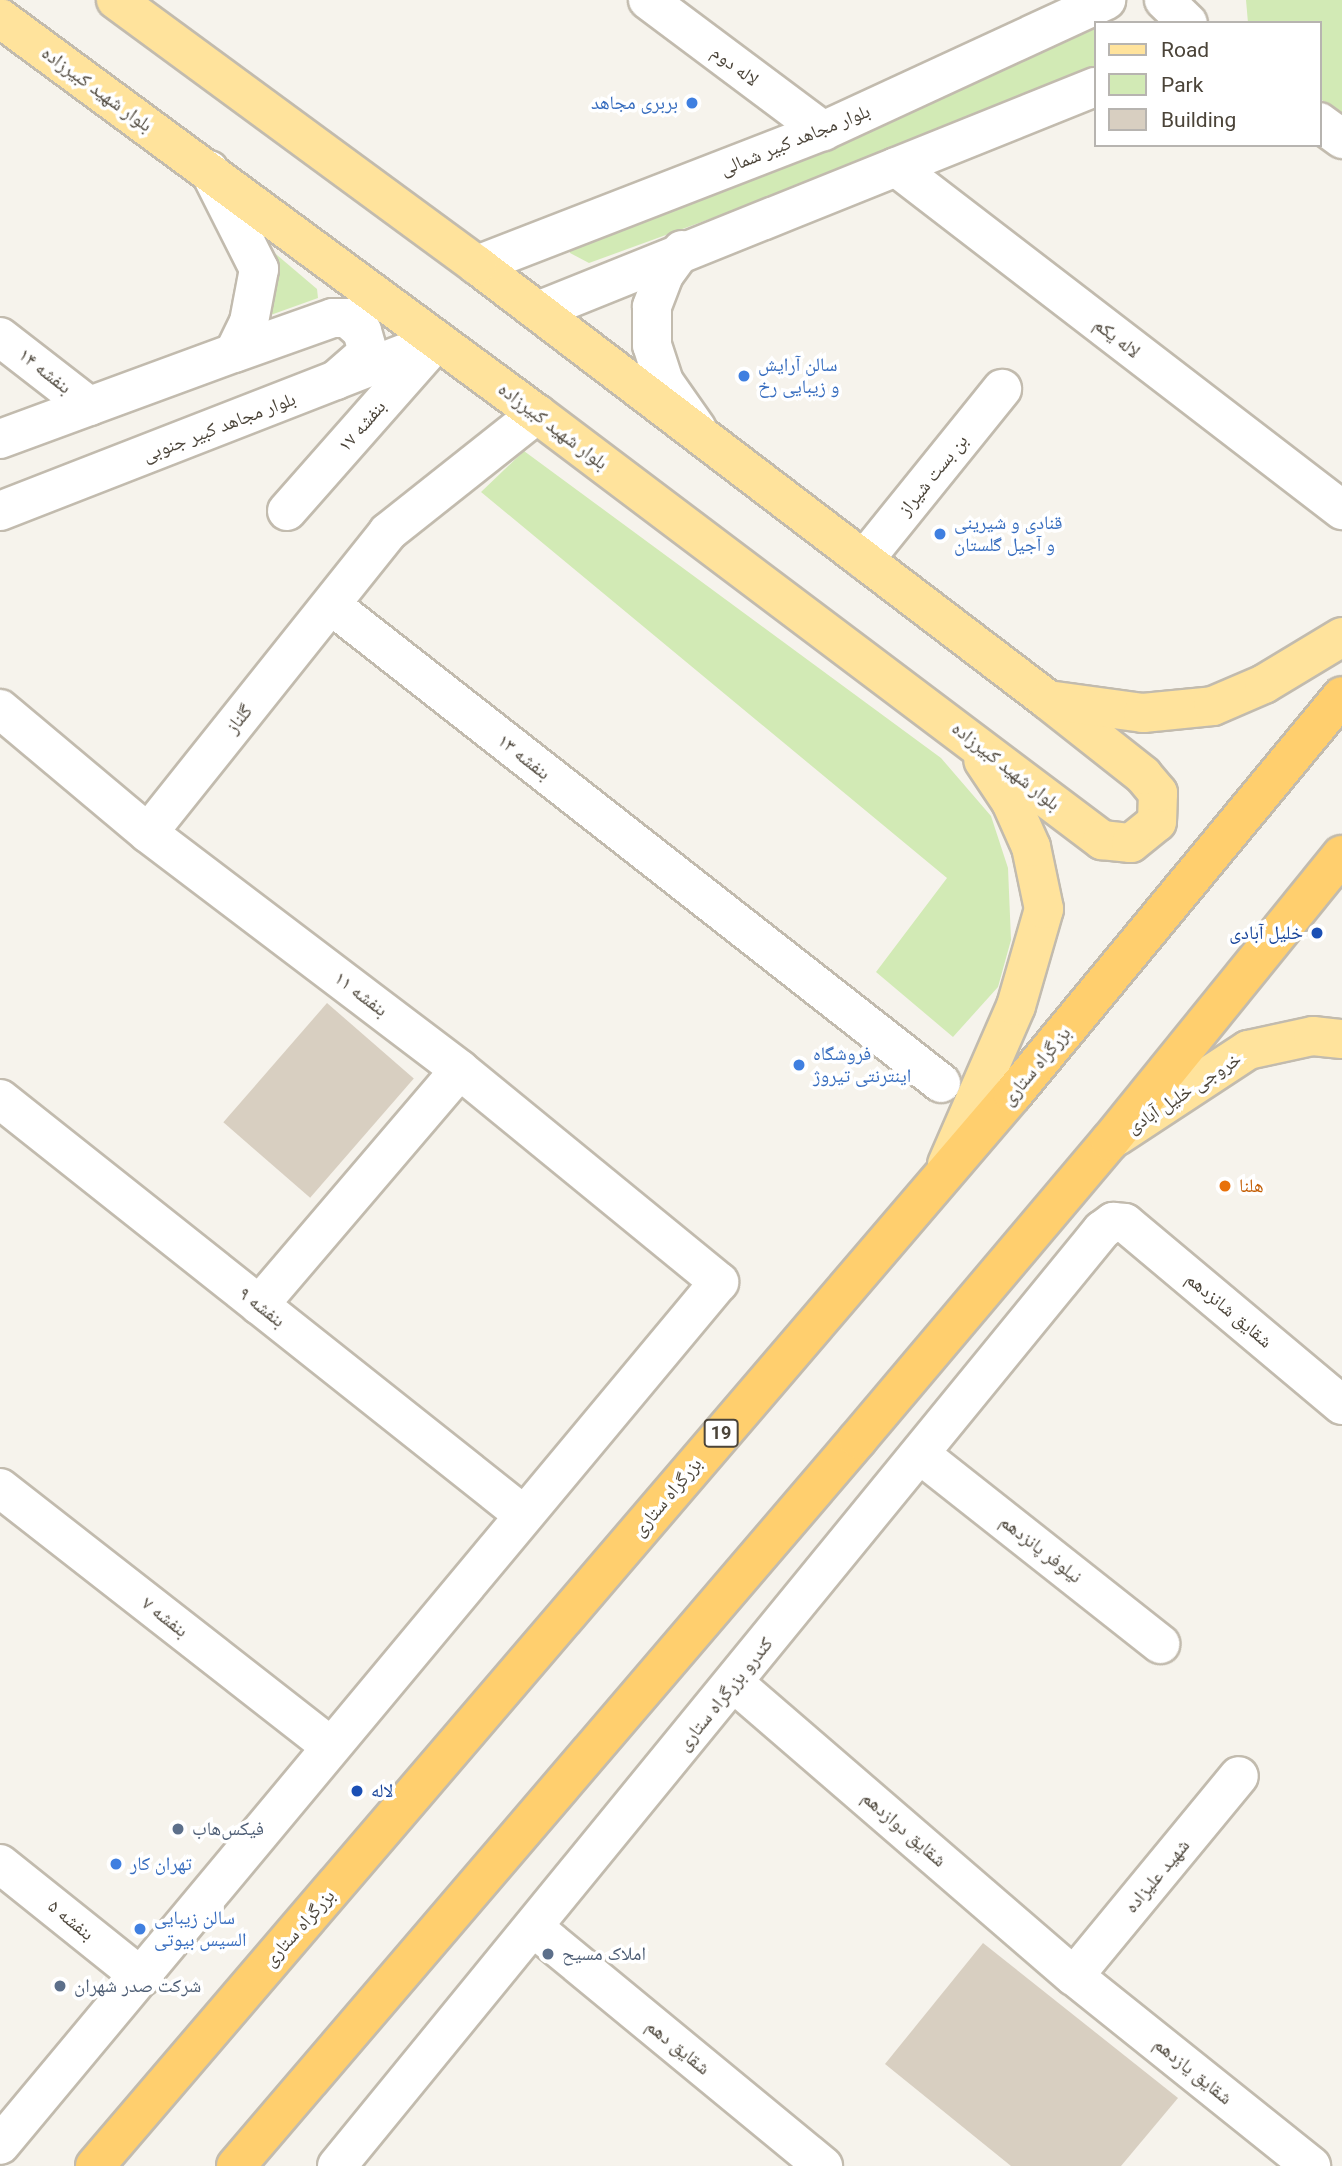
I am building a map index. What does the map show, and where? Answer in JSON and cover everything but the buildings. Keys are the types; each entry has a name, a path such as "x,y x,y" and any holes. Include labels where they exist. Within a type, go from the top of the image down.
{"highway":[{"name":"بزرگراه ستاری","path":"95,2166 944,1170 1013,1094 1342,696"},
{"path":"236,2166 1110,1141 1342,855"}],"main road":[{"path":"116,0 477,265 1048,700 1143,713 1213,706 1264,684 1342,637"},
{"name":"بلوار شهید کبیرزاده","path":"0,18 537,414 966,735 1101,840 1131,843 1157,822 1158,793 1143,775 1048,700"},
{"path":"944,1170 1016,1006 1044,909 1031,847 1011,802 966,735"},
{"name":"خروجی خلیل آبادی","path":"1110,1141 1248,1050 1313,1036 1342,1039"}],"street":[{"name":"لاله دوم","path":"648,0 823,131"},
{"name":"بلوار مجاهد کبیر شمالی","path":"477,265 823,131 1106,0"},
{"path":"1164,0 1186,21"},
{"path":"1197,0 1197,21"},
{"path":"538,311 682,250 1094,87"},
{"path":"1321,123 1342,139"},
{"name":"لاله یکم","path":"896,167 1341,510"},
{"path":"209,170 259,269 249,322 234,353"},
{"path":"682,250 664,275 652,307 652,345 664,382 702,437"},
{"path":"0,439 234,353 347,318 362,331 368,352 332,384"},
{"name":"بنفشه ۱۴","path":"0,337 89,406"},
{"name":"بلوار مجاهد کبیر جنوبی","path":"0,511 437,341"},
{"name":"بنفشه ۱۷","path":"288,511 437,341"},
{"name":"بن بست شیراز","path":"864,560 1002,389"},
{"path":"331,605 388,532 537,414"},
{"name":"گلناز","path":"148,833 331,605"},
{"name":"بنفشه ۱۳","path":"331,605 941,1083"},
{"name":"بنفشه ۱۱","path":"0,709 148,833 460,1070 719,1282 524,1514"},
{"path":"258,1305 460,1070"},
{"name":"بنفشه ۹","path":"0,1099 524,1514"},
{"name":"شقایق شانزدهم","path":"1112,1222 1125,1223 1342,1405"},
{"name":"کندرو بزرگراه ستاری","path":"337,2166 1112,1222"},
{"name":"نیلوفر پانزدهم","path":"921,1455 1160,1644"},
{"name":"بنفشه ۷","path":"0,1488 330,1746"},
{"path":"0,2145 524,1514"},
{"name":"شقایق دوازدهم","path":"734,1683 1074,1976"},
{"name":"شهید علیزاده","path":"1074,1976 1239,1776"},
{"name":"بنفشه ۵","path":"0,1864 141,1976"},
{"name":"شقایق دهم","path":"533,1927 823,2166"},
{"name":"شقایق یازدهم","path":"1074,1976 1311,2166"}],"green space":[{"path":"1246,0 1342,0 1342,114 1321,99 1321,21 1248,21"},
{"path":"1094,29 1094,79 589,263 570,253 569,248"},
{"path":"264,244 317,289 318,298 265,317"},
{"path":"524,451 941,758 991,816 1008,868 1011,940 998,987 953,1037 876,972 947,878 481,492"}],"place":[{"name":"بربری مجاهد","path":"692,103"},
{"name":"سالن آرایش و زیبایی رخ","path":"744,376"},
{"name":"قنادی و شیرینی و آجیل گلستان","path":"940,534"},
{"name":"خلیل آبادی","path":"1317,933"},
{"name":"فروشگاه اینترنتی تیروژ","path":"799,1065"},
{"name":"هلنا","path":"1225,1186"},
{"name":"لاله","path":"357,1791"},
{"name":"فیکس‌هاب","path":"178,1829"},
{"name":"تهران کار","path":"116,1864"},
{"name":"سالن زیبایی السیس بیوتی","path":"140,1929"},
{"name":"املاک مسیح","path":"548,1954"},
{"name":"شرکت صدر شهران","path":"60,1986"}]}
